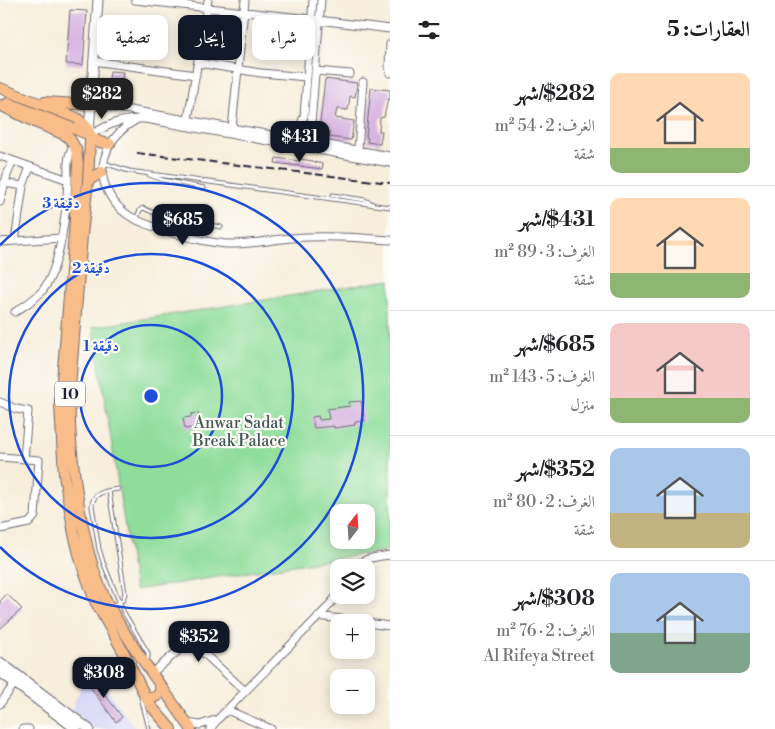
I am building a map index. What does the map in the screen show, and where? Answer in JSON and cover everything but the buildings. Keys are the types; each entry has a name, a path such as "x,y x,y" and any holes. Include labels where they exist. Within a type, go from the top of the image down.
{"main road":[{"path":"0,88 76,118 84,124 90,134 99,142 110,144"},
{"path":"37,102 91,105"},
{"path":"0,103 13,104 90,134"},
{"path":"0,103 37,123 65,135 74,144"},
{"name":"10","path":"90,134 70,406 74,474 84,532 94,570 115,605 128,639 189,726"},
{"name":"10","path":"74,144 78,163 61,397 64,475 74,534 85,575 95,601 124,653 144,696 170,729"},
{"path":"88,181 103,167"},
{"path":"144,696 150,698 156,696 160,692 160,685"},
{"path":"161,718 160,712 163,707 174,706"}],"street":[{"path":"98,0 90,134 114,122 138,119 316,142 390,156"},
{"path":"134,0 208,4 244,12 271,15"},
{"path":"232,128 245,0"},
{"path":"313,0 314,15"},
{"path":"321,0 315,20 390,30"},
{"path":"188,120 208,4"},
{"path":"390,44 390,72"},
{"path":"293,139 302,122 309,60"},
{"path":"315,60 311,124 316,142"},
{"path":"94,61 196,75"},
{"path":"198,63 238,70 307,76"},
{"path":"315,71 350,74"},
{"path":"358,150 363,82"},
{"path":"91,105 232,128 390,163"},
{"path":"138,119 119,132 110,144 103,167 105,184 113,200 136,220 181,235 210,242 229,244 300,238 359,237 390,240"},
{"path":"15,312 33,300 44,289 51,275 62,238 68,180 68,156 74,144"},
{"path":"0,156 68,180"},
{"path":"0,202 2,188 13,161"},
{"path":"15,241 23,186 30,167"},
{"path":"2,188 23,186"},
{"path":"0,242 62,238"},
{"path":"0,402 16,409 28,411 24,459"},
{"path":"0,457 39,460 36,516 29,523 0,529"},
{"path":"369,559 390,555"},
{"path":"189,726 212,722 218,718 331,604"},
{"path":"318,616 330,618"},
{"path":"375,624 390,626"},
{"path":"149,669 185,646 192,644 245,691"},
{"path":"0,662 89,729"},
{"path":"0,672 76,729"},
{"path":"0,704 16,683"},
{"path":"227,710 271,729"},
{"path":"210,729 218,718"},
{"path":"23,729 29,729"}],"lane":[{"path":"103,167 390,207"},
{"path":"146,173 163,180 204,188"},
{"path":"333,195 365,200 378,206"},
{"path":"136,220 140,210 143,208 161,216 158,228"},
{"path":"181,235 184,223 187,221 220,227"},
{"path":"109,491 125,593 123,600 115,605 101,556 92,500 94,497 109,491 118,489"},
{"path":"136,680 149,729"}],"shaded area":[{"path":"89,660 105,688 136,729 96,729 71,710"}],"green space":[{"name":"Anwar Sadat Break Palace","path":"390,280 390,550 135,590 93,327"}],"railway":[{"path":"137,153 390,183"}]}
